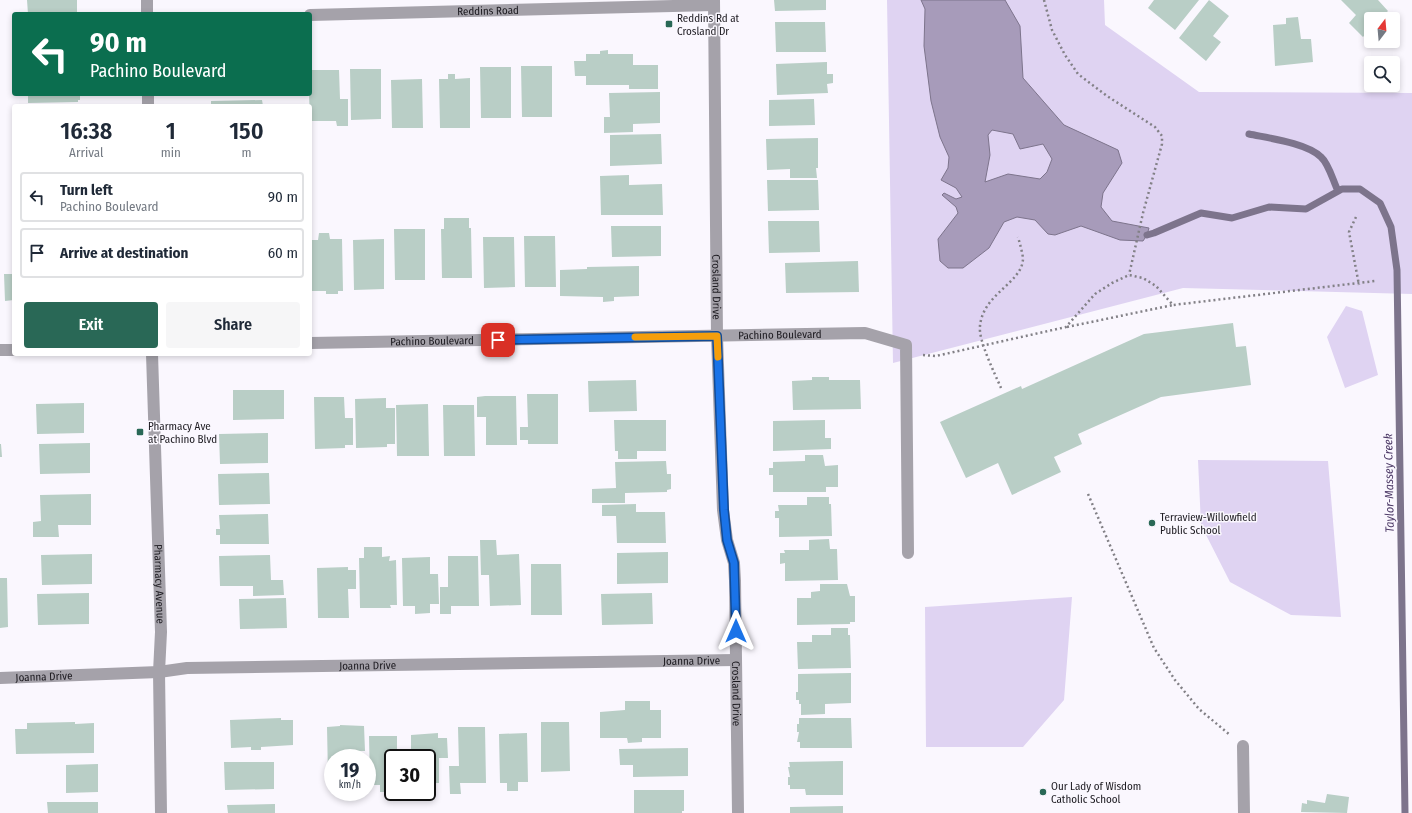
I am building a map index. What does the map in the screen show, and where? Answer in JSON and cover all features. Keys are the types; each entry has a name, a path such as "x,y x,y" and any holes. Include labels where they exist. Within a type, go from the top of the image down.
{"street":[{"path":"147,0 147,12"},
{"name":"Reddins Road","path":"312,15 714,3"},
{"name":"Crosland Drive","path":"714,3 717,336 724,510 727,540 734,563 735,581 738,813"},
{"name":"Pachino Boulevard","path":"312,343 865,333 906,345 906,354"},
{"path":"0,350 12,350"},
{"path":"906,354 908,553"},
{"name":"Pharmacy Avenue","path":"152,356 161,632 159,672 161,813"},
{"name":"Joanna Drive","path":"0,678 159,672 187,668 736,660"},
{"path":"1243,746 1244,813"}],"path":[{"path":"1044,0 1052,30 1065,55 1078,74 1107,96 1155,127 1162,136 1162,144 1131,262 1130,276"},
{"path":"1356,217 1349,232 1359,285"},
{"path":"1001,388 984,346 980,328 984,311 992,298 1018,274 1023,259 1018,237"},
{"path":"1066,327 1094,294 1112,282 1130,276 1143,278 1156,286 1173,305"},
{"path":"906,354 936,356 1173,305 1359,285 1375,281"},
{"path":"1088,494 1154,648 1175,680 1198,709 1243,746"}],"shaded area":[{"path":"887,0 1104,0 1105,25 1199,92 1412,93 1412,294 1183,288 893,363"},
{"path":"921,0 1005,0 1020,26 1023,78 1064,125 1118,150 1122,163 1103,193 1101,207 1112,221 1149,228 1143,241 1120,240 1081,226 1055,235 1048,234 1035,220 1017,217 1004,222 989,248 963,268 948,268 940,261 938,239 958,213 956,207 942,195 944,193 956,199 962,197 956,188 941,180 948,168 949,157 940,137 931,101 924,46 925,9","holes":["992,130 1013,134 1020,149 1043,144 1052,159 1047,172 1040,179 1008,174 985,182 990,155 988,135"]},
{"path":"1346,306 1362,311 1378,375 1345,388 1327,337"},
{"path":"1198,460 1328,461 1341,617 1291,615 1230,582 1201,525"},
{"path":"1072,597 1064,700 1023,747 926,747 925,607"}],"building":[{"path":"27,0 77,0 77,12 28,12"},
{"path":"774,0 826,0 826,10 775,11"},
{"path":"1154,0 1199,0 1175,30 1148,8"},
{"path":"1209,0 1229,16 1213,36 1221,42 1206,61 1179,38"},
{"path":"1341,0 1378,0 1388,11 1364,12 1363,37 1349,23 1356,15"},
{"path":"1298,17 1301,39 1311,39 1313,62 1275,66 1273,25 1286,24 1286,18"},
{"path":"775,22 825,22 826,52 776,52"},
{"path":"608,50 608,54 633,54 633,65 658,65 658,89 629,89 629,85 586,85 586,76 575,76 574,61 586,61 586,54 600,54 600,51"},
{"path":"827,62 827,74 833,74 833,83 827,84 828,93 777,95 776,64"},
{"path":"521,66 552,66 552,117 522,117"},
{"path":"480,67 511,67 511,118 481,118"},
{"path":"350,69 381,69 381,119 351,120"},
{"path":"312,70 339,70 340,99 348,99 348,126 337,126 336,121 312,121 312,104 309,104 309,96 312,96"},
{"path":"448,74 455,74 455,79 470,78 470,128 440,128 439,79 448,79"},
{"path":"422,79 423,128 392,128 391,80"},
{"path":"660,92 660,123 633,124 633,132 604,133 604,117 610,117 609,93"},
{"path":"28,96 80,96 80,100 78,100 78,102 28,103"},
{"path":"814,99 815,125 769,126 769,100"},
{"path":"262,100 263,104 211,104 211,101"},
{"path":"661,134 662,164 610,166 610,135"},
{"path":"818,138 818,168 816,168 817,178 790,178 790,169 767,170 766,139"},
{"path":"629,175 629,185 662,184 663,215 601,215 600,176"},
{"path":"767,180 818,180 819,210 768,211"},
{"path":"444,218 469,218 469,228 471,228 472,278 442,278 441,229 444,229"},
{"path":"768,221 819,221 820,252 769,253"},
{"path":"611,226 661,226 661,256 612,257"},
{"path":"394,229 425,229 425,280 395,280"},
{"path":"319,233 329,233 330,239 342,239 343,291 338,291 338,294 326,294 326,291 312,291 312,240 318,240"},
{"path":"524,236 555,236 556,287 525,287"},
{"path":"483,237 514,237 515,287 484,288"},
{"path":"384,239 384,289 354,290 353,240"},
{"path":"858,261 859,292 786,293 785,263"},
{"path":"639,266 639,296 614,297 614,301 603,302 603,297 560,296 560,270 587,269 587,267"},
{"path":"4,274 12,274 12,300 5,301"},
{"path":"1233,323 1236,347 1246,346 1251,385 1161,397 1078,434 1082,444 1054,457 1061,472 1012,495 998,463 966,478 940,422 1021,386 1022,389 1144,334"},
{"path":"812,377 829,377 829,380 860,380 861,409 793,410 792,381 812,380"},
{"path":"636,380 637,411 589,412 588,381"},
{"path":"233,390 284,390 284,419 233,420"},
{"path":"527,394 558,394 558,444 528,444 528,440 520,440 520,427 528,427"},
{"path":"516,396 517,445 486,445 486,417 477,417 477,397"},
{"path":"314,397 344,397 345,418 353,418 353,445 345,445 345,448 315,449"},
{"path":"386,398 386,408 395,408 395,444 387,444 387,447 356,448 355,399"},
{"path":"84,403 84,433 37,434 36,404"},
{"path":"428,404 429,456 397,456 396,405"},
{"path":"443,405 474,405 475,456 444,456"},
{"path":"614,420 666,420 666,451 637,451 637,459 618,459 618,451 615,451"},
{"path":"825,420 825,438 831,438 831,449 773,451 773,421"},
{"path":"268,433 268,463 220,464 219,434"},
{"path":"90,443 90,473 40,474 39,444"},
{"path":"1,444 2,457 0,457"},
{"path":"805,455 823,455 825,466 838,465 838,487 826,487 826,492 773,492 773,475 769,475 769,468 773,468 773,462 805,461"},
{"path":"666,461 667,474 671,474 671,489 667,490 667,492 625,493 625,503 592,503 592,489 616,488 615,462"},
{"path":"269,473 270,504 219,505 218,474"},
{"path":"91,494 91,525 58,525 59,537 33,537 33,522 41,521 40,495"},
{"path":"807,497 829,497 829,504 831,504 832,536 779,537 779,518 775,518 775,511 779,511 778,505 807,505"},
{"path":"636,504 636,512 665,512 666,543 617,543 616,516 602,516 602,505"},
{"path":"268,514 269,544 220,544 220,535 216,535 216,529 220,529 219,515"},
{"path":"829,539 830,549 837,549 838,580 785,581 785,563 780,564 780,553 785,553 784,550 809,550 809,540"},
{"path":"480,540 496,540 497,555 519,554 521,605 490,606 489,575 481,575"},
{"path":"364,547 382,547 382,557 390,556 389,561 396,560 397,605 390,605 391,608 360,608 359,558 364,558"},
{"path":"668,552 668,583 617,584 617,553"},
{"path":"92,554 92,584 42,585 41,555"},
{"path":"270,555 271,580 283,580 284,595 253,596 253,586 220,586 219,556"},
{"path":"448,556 478,556 479,606 451,606 451,614 440,614 440,587 448,587"},
{"path":"430,557 430,574 438,574 439,604 430,604 430,613 415,614 415,606 403,606 402,558"},
{"path":"531,564 561,564 562,615 531,615"},
{"path":"348,567 348,570 356,570 356,589 348,589 349,618 318,618 317,568"},
{"path":"0,578 7,578 8,627 0,628"},
{"path":"820,584 847,584 850,596 855,596 855,622 850,622 850,624 797,625 797,598 811,598 811,592 820,591"},
{"path":"89,593 89,624 38,625 37,594"},
{"path":"652,593 653,624 602,625 601,594"},
{"path":"286,598 287,628 240,629 239,599"},
{"path":"831,628 848,628 848,635 850,635 851,668 798,669 797,642 812,642 812,635 831,635"},
{"path":"851,673 851,703 825,704 825,714 801,715 801,704 799,704 799,700 796,700 796,692 798,692 798,674"},
{"path":"625,701 650,701 650,710 661,710 661,738 642,738 642,742 628,743 627,738 600,738 600,712 625,710"},
{"path":"281,718 281,720 293,720 293,745 261,747 261,750 251,750 251,747 231,748 230,720"},
{"path":"799,718 851,718 852,748 800,748 800,742 797,742 799,732 797,732 797,724 799,724"},
{"path":"75,722 75,724 94,723 94,753 16,754 15,729 27,729 27,723"},
{"path":"541,722 569,722 570,771 541,772"},
{"path":"364,726 365,749 327,749 327,727"},
{"path":"458,727 485,727 486,783 460,783 461,794 450,794 449,766 459,766"},
{"path":"438,733 438,738 447,738 448,758 439,758 439,783 436,783 436,749 411,749 411,735"},
{"path":"527,733 528,782 518,782 518,791 507,791 507,783 500,783 499,734"},
{"path":"369,736 397,736 397,749 384,749 384,792 380,792 380,785 376,785 376,749 369,749"},
{"path":"688,748 688,776 633,777 633,765 620,765 619,749"},
{"path":"843,761 843,795 806,795 805,789 790,789 790,785 788,785 788,777 790,777 788,767 790,767 789,762"},
{"path":"224,762 274,762 274,789 225,790"},
{"path":"98,764 98,792 66,793 66,765"},
{"path":"634,790 684,790 684,811 682,811 682,813 634,813"},
{"path":"1327,794 1349,797 1347,813 1301,812 1302,803 1307,804 1307,800 1325,803"},
{"path":"47,802 98,802 98,813 48,813"},
{"path":"275,804 275,813 228,813 227,805"},
{"path":"843,806 843,813 790,813 790,807"}],"waterway":[{"path":"1249,134 1287,142 1315,152 1324,160 1338,191"},
{"name":"Taylor-Massey Creek","path":"1147,235 1201,213 1232,218 1269,207 1306,209 1342,189 1360,189 1380,203 1391,227 1397,270 1405,813"}],"slow traffic":[{"path":"635,337 717,336 718,357"}],"place":[{"name":"Reddins Rd at Crosland Dr","path":"669,24"},
{"name":"Pharmacy Ave at Pachino Blvd","path":"140,432"},
{"name":"Terraview-Willowfield Public School","path":"1152,523"},
{"name":"Our Lady of Wisdom Catholic School","path":"1043,792"}],"route":[{"path":"498,340 717,336 724,510 727,540 734,563 736,631"}]}
